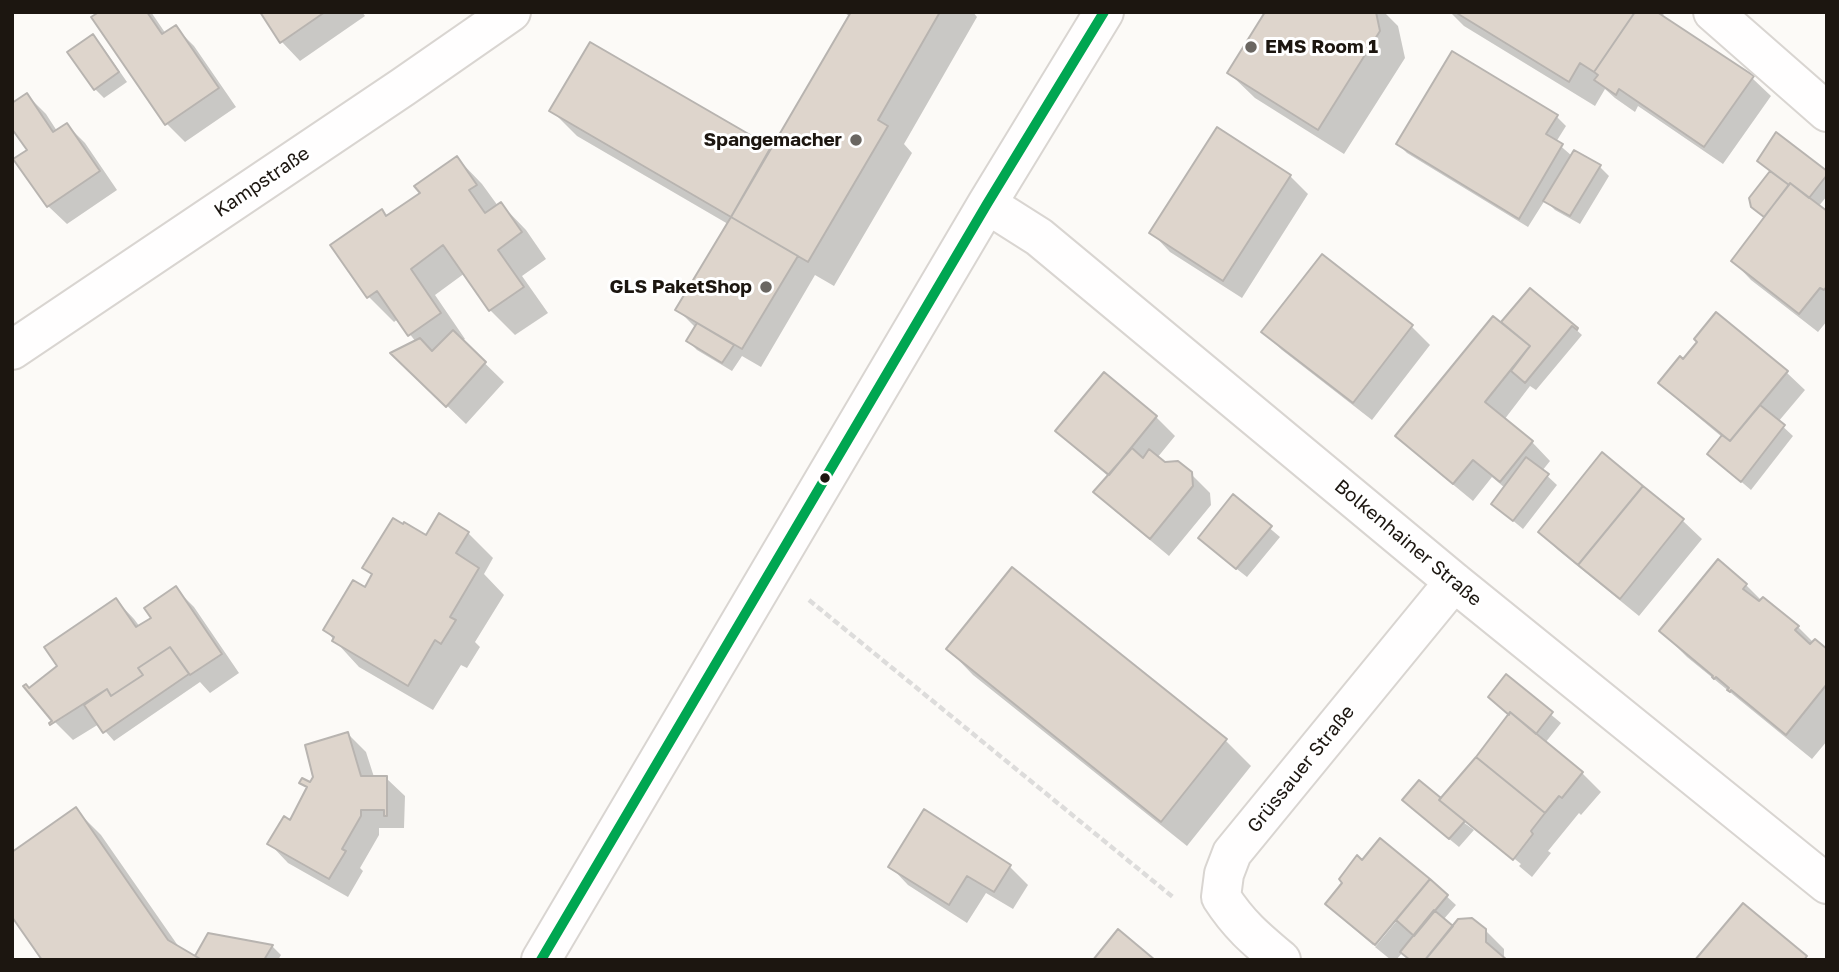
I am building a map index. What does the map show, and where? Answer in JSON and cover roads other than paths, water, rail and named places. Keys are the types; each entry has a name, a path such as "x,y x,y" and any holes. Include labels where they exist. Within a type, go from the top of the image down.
{"street":[{"name":"Kampstraße","path":"12,351 511,12"},
{"path":"541,960 987,204 1104,12"},
{"path":"1713,12 1827,112"},
{"name":"Bolkenhainer Straße","path":"987,204 1039,237 1454,582 1827,884"},
{"name":"Grüssauer Straße","path":"1281,960 1235,919 1221,897 1224,874 1232,853 1454,582"}],"place":[{"name":"EMS Room 1","path":"1251,47"},
{"name":"Spangemacher","path":"856,140"},
{"name":"GLS PaketShop","path":"766,287"}]}
